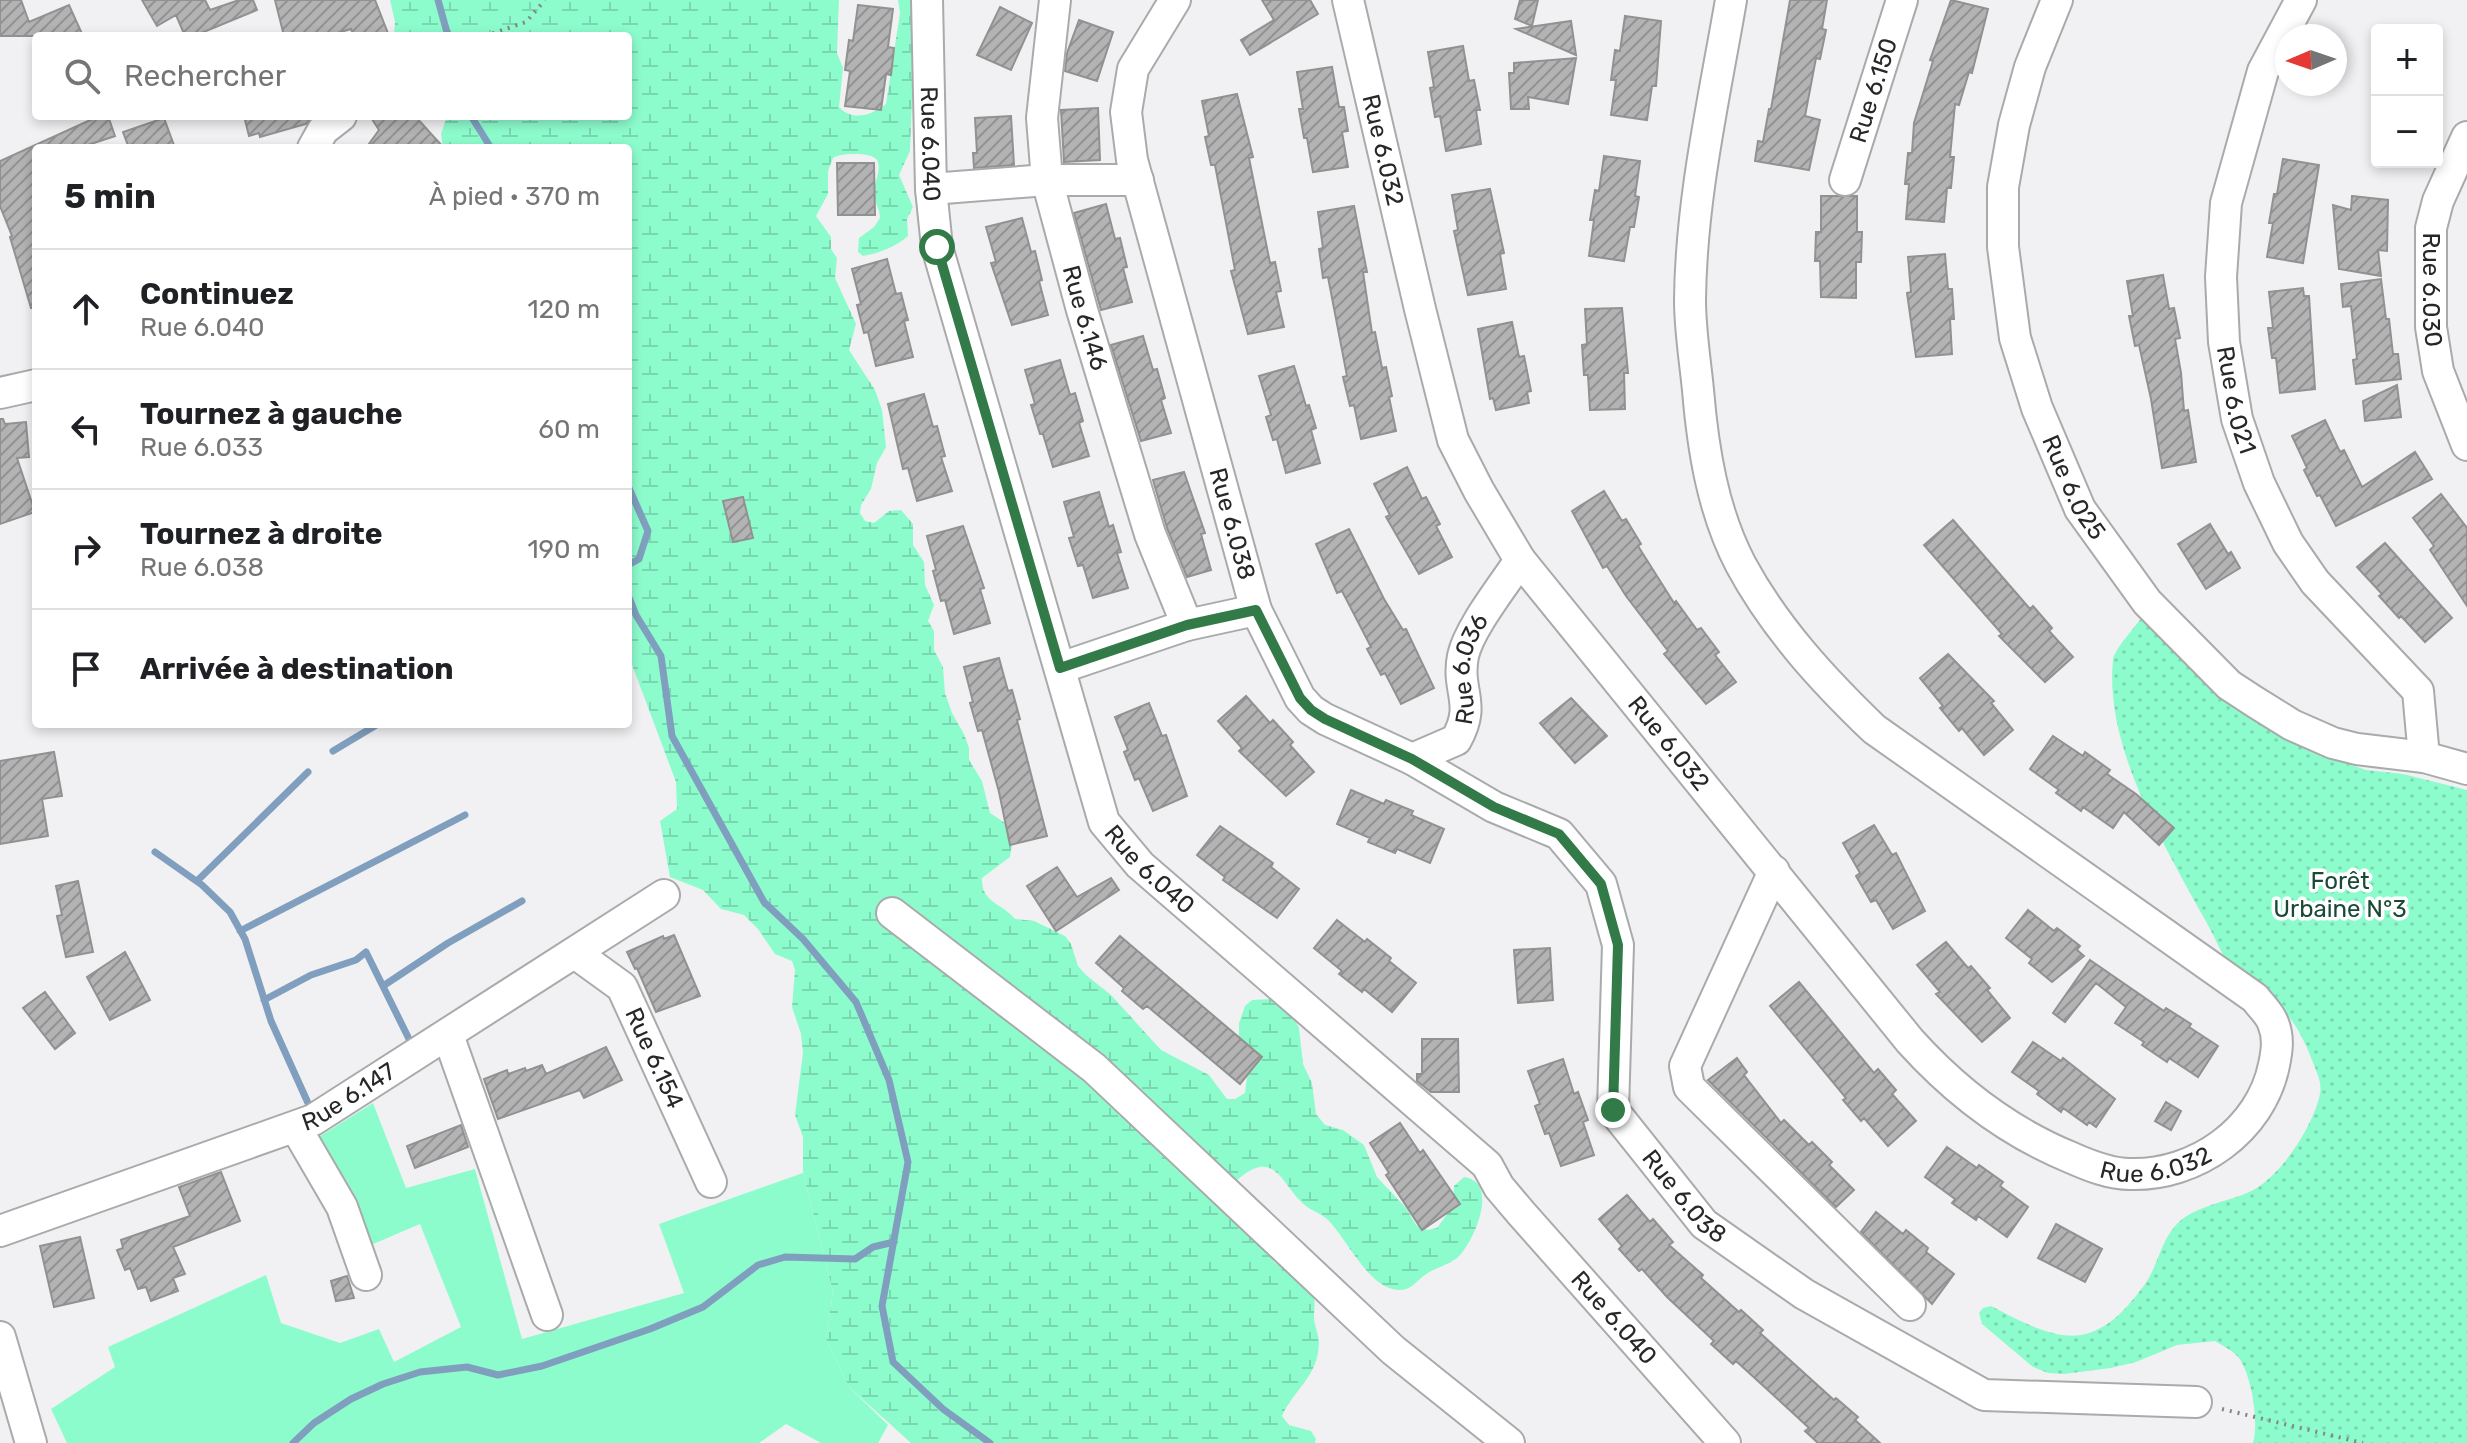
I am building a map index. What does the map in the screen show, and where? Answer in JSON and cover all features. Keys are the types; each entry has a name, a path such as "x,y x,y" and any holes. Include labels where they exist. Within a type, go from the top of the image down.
{"street":[{"name":"Rue 6.040","path":"927,0 931,189 937,247 1104,822 1124,849 1487,1165 1499,1187 1521,1213 1725,1443"},
{"name":"Rue 6.146","path":"1055,0 1042,118 1047,180 1082,310 1150,534 1187,625"},
{"name":"Rue 6.038","path":"1175,0 1133,69 1126,112 1132,160 1256,610 1300,698 1325,719 1412,759 1494,807 1559,834 1601,884 1618,945 1613,1110 1704,1224 1804,1294 1984,1395 2196,1402"},
{"name":"Rue 6.032","path":"1348,0 1453,440 1520,560 1938,1073 1964,1095 2038,1144 2109,1171 2131,1174 2176,1169 2202,1158 2231,1138 2261,1103 2271,1080 2278,1047 2273,1023 2255,998 1874,729 1839,696 1771,615 1740,563 1719,509 1703,449 1690,301 1697,197 1731,0"},
{"name":"Rue 6.150","path":"1845,180 1902,0"},
{"name":"Rue 6.025","path":"2057,0 2030,67 2014,125 2003,187 2003,247 2015,338 2037,408 2080,509 2147,602 2229,685 2292,725 2333,743 2424,757 2467,769"},
{"name":"Rue 6.021","path":"2301,0 2263,71 2226,203 2221,277 2227,358 2237,419 2259,483 2288,543 2315,582 2418,691 2424,757"},
{"path":"315,144 323,130 336,120"},
{"name":"Rue 6.030","path":"2467,137 2438,201 2431,228 2431,327 2438,371 2467,445"},
{"path":"931,189 1047,180 1138,180"},
{"path":"0,393 32,386"},
{"name":"Rue 6.036","path":"1412,759 1449,745 1456,740 1465,724 1468,713 1462,681 1463,657 1469,639 1520,560"},
{"path":"1060,668 1187,625 1256,610"},
{"path":"1774,871 1685,1066 1689,1087 1910,1305"},
{"name":"Rue 6.147","path":"0,1231 296,1128 343,1103 664,895"},
{"path":"892,913 1094,1068 1393,1350 1509,1443"},
{"name":"Rue 6.154","path":"575,953 622,987 711,1182"},
{"path":"448,1035 547,1315"},
{"path":"296,1128 342,1207 366,1275"},
{"path":"0,1337 31,1443"}],"path":[{"path":"498,32 526,22 545,0"},
{"path":"2196,1402 2363,1443"}],"green space":[{"path":"390,0 839,0 837,53 843,68 839,107 856,116 869,114 886,104 900,13 898,0 916,0 910,151 899,175 913,207 907,219 908,236 881,251 863,256 858,252 859,238 880,218 874,193 878,163 874,157 849,154 833,158 828,171 828,194 816,216 831,237 831,249 837,258 835,278 856,324 849,350 875,390 882,410 886,447 877,463 871,489 861,505 860,513 865,521 874,523 889,511 901,510 913,524 913,545 924,562 925,585 934,605 928,621 934,631 934,650 943,667 945,693 964,734 969,760 982,781 990,813 1005,823 1013,837 1010,857 982,878 985,893 1015,919 1034,921 1065,936 1078,966 1086,975 1111,995 1161,1050 1209,1075 1227,1099 1235,1099 1245,1093 1247,1077 1256,1066 1239,1037 1239,1023 1245,1006 1252,1000 1271,999 1281,1003 1292,1014 1299,1028 1303,1064 1312,1083 1316,1114 1325,1125 1343,1130 1364,1145 1377,1177 1406,1208 1416,1225 1427,1230 1437,1228 1453,1206 1454,1186 1464,1177 1475,1181 1481,1190 1482,1201 1476,1228 1463,1251 1453,1261 1410,1287 1399,1290 1377,1281 1335,1227 1297,1198 1277,1172 1260,1167 1236,1181 1274,1262 1309,1286 1313,1294 1318,1355 1310,1374 1282,1416 1289,1425 1311,1431 1315,1443 911,1443 849,1387 826,1339 833,1292 803,1173 803,1137 795,1115 803,1053 801,1034 792,1007 795,970 792,961 775,954 744,915 721,909 703,890 670,877 660,821 677,809 676,782 632,665 632,144 442,144 441,134 446,120 632,120 632,32 394,32"},
{"name":"Forêt Urbaine N°3","path":"2143,616 2218,692 2280,735 2312,751 2366,770 2403,774 2467,790 2467,1443 2253,1443 2255,1413 2245,1369 2236,1355 2215,1341 2177,1345 2136,1362 2111,1368 2048,1373 2033,1367 1982,1324 1979,1313 1991,1306 2057,1334 2075,1336 2109,1323 2145,1284 2168,1235 2180,1221 2203,1208 2247,1193 2271,1177 2302,1136 2320,1094 2317,1072 2294,1024 2285,1013 2242,979 2226,960 2155,827 2127,760 2113,693 2113,660 2121,644"},
{"path":"373,1103 406,1188 475,1169 522,1339 684,1293 659,1224 803,1173 833,1292 826,1339 849,1387 888,1425 878,1443 821,1443 786,1424 759,1443 67,1443 51,1409 115,1367 108,1347 266,1275 281,1323 340,1343 379,1329 394,1362 461,1327 420,1224 371,1245 317,1138"}],"building":[{"path":"0,0 21,0 29,22 69,5 81,32 32,32 32,36 0,36"},
{"path":"142,0 205,0 210,10 239,0 253,0 257,10 204,32 183,32 176,15 157,26"},
{"path":"275,0 375,0 387,32 352,32 351,29 341,32 283,32"},
{"path":"1262,0 1310,0 1318,14 1250,55 1241,40 1274,20"},
{"path":"1520,0 1538,0 1532,26 1515,19"},
{"path":"1790,0 1827,0 1822,29 1826,30 1820,59 1816,58 1805,116 1820,120 1809,170 1755,161 1758,141 1763,142 1771,109"},
{"path":"1951,0 1988,9 1972,73 1969,72 1959,105 1955,104 1950,157 1954,157 1944,222 1906,219 1909,184 1905,184 1908,153 1912,153 1914,123 1933,61 1930,60"},
{"path":"858,5 893,9 888,47 894,48 891,75 886,74 881,110 845,106 850,71 845,70"},
{"path":"1000,7 1032,23 1011,70 977,55"},
{"path":"1625,16 1661,21 1656,86 1652,86 1647,120 1611,115 1616,80 1611,80 1615,50 1620,51"},
{"path":"1079,20 1113,32 1097,81 1065,71 1067,53"},
{"path":"1571,21 1576,55 1516,29"},
{"path":"1463,46 1469,81 1474,80 1480,110 1476,110 1481,144 1446,151 1440,116 1435,117 1428,52"},
{"path":"1576,58 1568,104 1528,97 1529,109 1511,109 1509,73 1514,73 1514,63"},
{"path":"1332,67 1339,107 1344,107 1348,131 1342,132 1348,167 1313,172 1299,109 1303,109 1297,72"},
{"path":"1237,94 1253,157 1249,158 1270,263 1275,262 1281,291 1276,292 1284,327 1248,334 1231,271 1235,270 1215,165 1211,165 1205,137 1209,136 1202,101"},
{"path":"1098,108 1100,160 1064,162 1061,110"},
{"path":"1011,116 1014,165 974,168 973,153 977,153 975,118"},
{"path":"90,120 109,120 115,136 91,144 37,144"},
{"path":"165,120 174,144 128,144 123,132"},
{"path":"245,120 309,120 306,124 260,137 259,133 249,136"},
{"path":"373,120 419,120 440,144 369,144 379,130"},
{"path":"32,146 32,308 12,236 0,206 0,161"},
{"path":"1604,156 1640,161 1635,196 1639,197 1624,261 1589,256 1594,220 1590,220 1595,190 1599,191"},
{"path":"2283,159 2319,165 2303,263 2267,257 2273,223 2269,223"},
{"path":"837,163 874,163 875,215 838,215"},
{"path":"1490,189 1504,253 1500,254 1506,289 1468,295 1454,231 1458,230 1452,195"},
{"path":"1821,196 1857,196 1857,232 1862,232 1861,262 1856,262 1856,298 1821,297 1820,261 1815,261 1816,232 1821,232"},
{"path":"2352,196 2388,200 2387,251 2378,250 2381,276 2339,269 2333,205 2351,210"},
{"path":"1106,204 1115,239 1120,238 1127,267 1123,268 1132,302 1101,310 1074,213"},
{"path":"1354,206 1367,272 1363,272 1372,333 1375,332 1382,368 1386,367 1396,431 1361,439 1354,405 1350,406 1343,377 1347,376 1328,277 1323,278 1319,249 1323,248 1318,212"},
{"path":"1022,218 1031,252 1035,251 1048,315 1012,325 991,263 996,262 986,227"},
{"path":"1945,254 1948,289 1952,289 1952,354 1916,357 1907,293 1911,292 1908,257"},
{"path":"887,259 896,294 901,293 913,357 876,366 868,332 864,333 857,305 861,304 852,269"},
{"path":"2163,275 2169,309 2174,308 2180,338 2175,339 2184,411 2188,410 2196,462 2162,468 2151,399 2129,316 2133,316 2127,281"},
{"path":"2381,279 2393,354 2398,354 2401,379 2356,384 2353,360 2357,359 2351,306 2343,307 2341,284"},
{"path":"2303,288 2304,296 2309,296 2315,389 2280,393 2276,358 2272,358 2268,328 2273,328 2269,292"},
{"path":"1622,308 1628,373 1624,373 1625,409 1590,410 1582,345 1587,344 1585,309"},
{"path":"1512,322 1519,357 1524,356 1531,391 1527,392 1529,403 1496,410 1493,398 1490,399 1478,329"},
{"path":"1143,336 1153,370 1157,369 1165,398 1161,400 1171,433 1141,441 1111,345"},
{"path":"1060,360 1070,395 1075,393 1083,421 1079,423 1089,456 1053,467 1031,405 1035,404 1025,370"},
{"path":"1294,366 1316,428 1311,430 1320,463 1286,473 1277,439 1273,440 1266,417 1271,415 1259,376"},
{"path":"2397,385 2401,417 2365,421 2363,401"},
{"path":"924,394 933,427 937,426 945,456 941,457 952,491 917,501 908,468 903,469 888,404"},
{"path":"0,419 5,424 26,422 29,457 17,458 32,503 32,513 0,524"},
{"path":"2325,420 2362,487 2415,452 2432,479 2336,526 2304,470 2307,468 2292,436"},
{"path":"1407,467 1422,499 1426,497 1440,524 1436,526 1452,557 1419,574 1386,517 1390,515 1374,484"},
{"path":"1184,472 1205,533 1201,534 1211,570 1187,577 1167,528 1153,480"},
{"path":"1604,491 1622,521 1626,519 1641,544 1638,546 1674,603 1676,601 1697,630 1701,628 1719,652 1715,655 1736,682 1706,704 1664,654 1668,651 1607,566 1603,568 1572,511"},
{"path":"1099,492 1109,527 1113,525 1121,552 1117,553 1128,588 1093,598 1083,565 1078,566 1069,538 1074,537 1064,502"},
{"path":"2441,494 2467,528 2467,606 2430,550 2434,546 2413,518"},
{"path":"743,497 753,538 733,542 723,501"},
{"path":"1953,520 2030,609 2033,606 2052,628 2049,631 2073,657 2045,682 1999,636 2002,634 1924,545"},
{"path":"2210,524 2240,568 2206,589 2178,544"},
{"path":"963,526 984,588 980,589 990,623 954,634 945,600 941,601 927,536"},
{"path":"1349,529 1384,599 1403,630 1406,629 1434,688 1401,704 1385,673 1381,675 1367,649 1371,647 1342,591 1337,593 1316,544"},
{"path":"2385,543 2452,618 2425,642 2379,596 2382,594 2357,567"},
{"path":"1948,654 1994,701 1991,703 2013,730 1984,755 1962,728 1959,731 1920,678"},
{"path":"999,658 1020,719 1017,720 1047,836 1010,845 982,730 978,731 970,703 973,702 964,667"},
{"path":"1246,696 1270,723 1273,720 1293,742 1290,745 1314,772 1286,796 1239,751 1242,748 1218,721"},
{"path":"1571,698 1607,736 1575,763 1540,723"},
{"path":"1149,703 1162,736 1166,735 1187,796 1153,811 1139,778 1135,780 1124,752 1128,750 1115,717"},
{"path":"2053,736 2083,756 2085,752 2110,770 2107,774 2136,794 2174,828 2159,845 2124,812 2113,828 2083,807 2081,811 2030,769"},
{"path":"54,752 62,796 42,799 48,836 0,844 0,761"},
{"path":"1351,790 1384,804 1386,800 1413,811 1411,815 1444,829 1430,863 1397,849 1395,853 1368,842 1370,838 1337,824"},
{"path":"1874,825 1892,855 1896,853 1925,911 1893,929 1876,900 1871,902 1856,876 1860,873 1843,843"},
{"path":"1220,826 1273,863 1271,867 1299,889 1277,918 1223,880 1225,877 1197,855"},
{"path":"1057,867 1077,897 1111,878 1119,890 1056,931 1027,886"},
{"path":"78,881 93,952 66,957 57,916 62,915 56,886"},
{"path":"2028,910 2054,931 2057,928 2080,946 2077,950 2084,956 2052,982 2029,963 2032,959 2006,938"},
{"path":"1337,920 1391,958 1389,961 1416,983 1392,1012 1339,974 1342,971 1314,948"},
{"path":"674,935 700,996 656,1012 627,952 663,936 664,939"},
{"path":"1120,936 1262,1057 1240,1084 1147,1006 1143,1009 1096,963"},
{"path":"1946,942 1990,988 1987,990 2010,1018 1982,1042 1936,994 1940,992 1917,965"},
{"path":"1550,948 1553,1000 1518,1003 1514,950"},
{"path":"125,952 150,1000 110,1020 87,977"},
{"path":"2090,960 2164,1011 2166,1008 2191,1024 2189,1027 2218,1046 2198,1077 2169,1058 2167,1062 2115,1023 2126,1007 2096,983 2065,1022 2053,1013"},
{"path":"1799,982 1874,1073 1878,1069 1896,1090 1892,1094 1916,1121 1888,1146 1864,1118 1861,1121 1843,1100 1846,1098 1770,1006"},
{"path":"45,992 75,1033 55,1049 23,1008"},
{"path":"1422,1039 1458,1039 1459,1092 1431,1092 1417,1081 1417,1074 1422,1074"},
{"path":"2033,1042 2061,1061 2063,1058 2115,1099 2096,1127 2089,1122 2087,1125 2063,1108 2061,1112 2012,1072"},
{"path":"606,1047 622,1080 584,1098 580,1090 498,1119 484,1079 507,1070 508,1074 542,1065 546,1074"},
{"path":"1737,1058 1747,1072 1744,1075 1781,1123 1784,1120 1809,1145 1812,1142 1854,1190 1836,1207 1708,1080"},
{"path":"1563,1059 1574,1094 1578,1092 1588,1120 1583,1122 1594,1155 1561,1166 1535,1106 1540,1104 1528,1071"},
{"path":"2166,1102 2181,1111 2171,1130 2155,1121"},
{"path":"1400,1123 1420,1153 1423,1150 1460,1204 1422,1230 1386,1175 1389,1173 1370,1143"},
{"path":"461,1125 468,1147 415,1168 407,1146"},
{"path":"1947,1147 2003,1182 2000,1186 2028,1207 2007,1237 1978,1216 1976,1220 1952,1203 1955,1199 1925,1177"},
{"path":"221,1172 240,1221 173,1247 185,1274 173,1278 178,1291 151,1301 146,1287 138,1289 130,1268 125,1270 117,1250 123,1248 121,1240 190,1216 179,1187"},
{"path":"1627,1195 1650,1222 1653,1219 1673,1242 1669,1245 1703,1275 1701,1278 1763,1330 1760,1333 1834,1400 1836,1398 1858,1417 1855,1420 1880,1443 1818,1443 1805,1431 1809,1428 1782,1403 1736,1361 1733,1364 1711,1344 1714,1341 1619,1249 1622,1246 1599,1219"},
{"path":"1876,1212 1903,1234 1906,1230 1928,1248 1926,1252 1954,1274 1932,1304 1861,1232"},
{"path":"2056,1224 2102,1249 2085,1282 2038,1258"},
{"path":"80,1237 94,1298 54,1307 40,1246"},
{"path":"347,1276 354,1298 336,1301 331,1281"}],"waterway":[{"path":"438,0 447,32"},
{"path":"474,120 488,144"},
{"path":"632,495 648,531 639,559 632,563"},
{"path":"632,605 661,656 672,736 764,902 803,939 856,1002 889,1080 908,1162 882,1306 893,1362 943,1409 990,1443"},
{"path":"333,751 371,728"},
{"path":"197,881 308,772"},
{"path":"240,931 465,815"},
{"path":"155,852 202,885 230,912 245,939 271,1021 308,1103"},
{"path":"383,986 448,943 522,901"},
{"path":"264,1000 311,975 356,960 366,952 412,1045"},
{"path":"293,1443 314,1423 351,1399 383,1384 420,1372 467,1367 498,1375 542,1366 650,1329 703,1307 758,1265 785,1257 855,1259 873,1247 894,1242"}],"route":[{"path":"937,247 1060,668 1187,625 1256,610 1300,698 1311,710 1412,759 1494,807 1559,834 1601,884 1618,945 1613,1110"}]}
